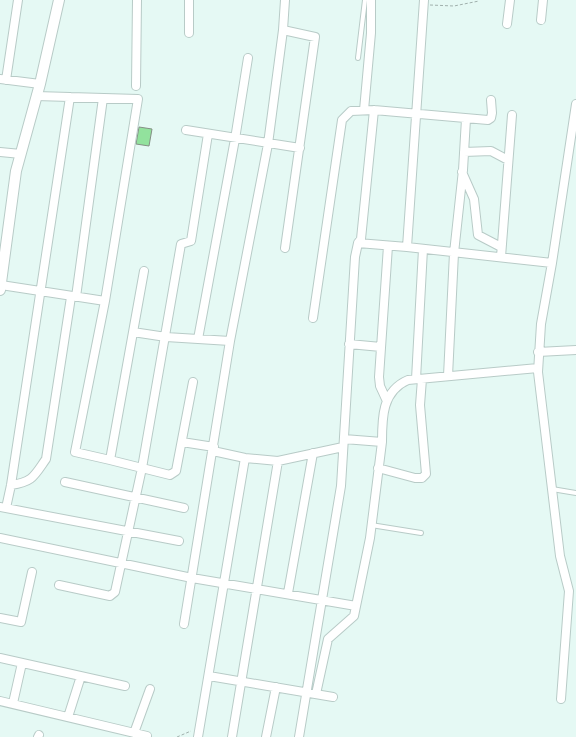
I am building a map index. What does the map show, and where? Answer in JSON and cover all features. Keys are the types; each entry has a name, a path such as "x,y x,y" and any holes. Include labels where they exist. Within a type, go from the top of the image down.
{"street":[{"path":"18,0 3,80 40,84"},
{"path":"59,0 40,84 16,171 3,240 0,287 105,301"},
{"path":"136,86 137,0"},
{"path":"189,0 189,33"},
{"path":"184,624 230,341 268,144 284,30 285,0"},
{"path":"364,110 371,33 371,0"},
{"path":"507,24 510,0"},
{"path":"541,20 543,0"},
{"path":"407,247 424,2"},
{"path":"284,30 315,37 285,248"},
{"path":"198,339 235,139 248,58"},
{"path":"36,96 137,98 138,100 105,301 75,452 170,475 174,473 176,471 182,442 192,382"},
{"path":"70,97 39,291 11,485 3,508 179,541"},
{"path":"11,485 26,483 34,476 46,459 74,297 103,98"},
{"path":"313,318 342,120 352,111 364,110 416,112 466,119 491,118 491,100"},
{"path":"561,699 572,593 560,556 538,368 538,352 541,324 552,263 576,104"},
{"path":"298,737 323,599 340,486 355,257 358,243 361,239 374,110"},
{"path":"500,257 512,115"},
{"path":"448,376 454,253 466,119"},
{"path":"186,130 235,139 300,148"},
{"path":"59,585 113,595 122,564 142,468 181,244 191,241 208,134"},
{"path":"0,152 21,154"},
{"path":"464,152 491,152 508,160"},
{"path":"462,172 474,199 478,234 501,247"},
{"path":"358,243 552,263"},
{"path":"316,694 328,639 354,616 371,525 386,400 380,386 379,377 388,246"},
{"path":"378,468 415,478 422,478 426,474 419,379 423,249"},
{"path":"110,460 144,271"},
{"path":"133,332 166,337 230,341"},
{"path":"349,344 381,347"},
{"path":"538,352 576,350"},
{"path":"386,400 402,382 448,376 538,368"},
{"path":"182,442 245,458 278,461 313,453 343,443 382,442"},
{"path":"288,593 313,453"},
{"path":"198,737 245,458"},
{"path":"232,737 278,461"},
{"path":"65,482 184,508"},
{"path":"0,538 192,578 288,593 356,606"},
{"path":"0,618 21,622 32,572"},
{"path":"0,658 125,686"},
{"path":"13,703 22,663"},
{"path":"68,717 81,676"},
{"path":"209,676 333,697"},
{"path":"266,737 276,687"},
{"path":"134,733 150,689"},
{"path":"0,701 147,736"}],"lane":[{"path":"358,58 365,0"},
{"path":"552,489 576,493"},
{"path":"371,525 421,533"}],"path":[{"path":"424,2 440,6 454,6 479,0"},
{"path":"177,737 200,727"}],"building":[{"path":"139,127 152,129 149,146 136,144"}]}
